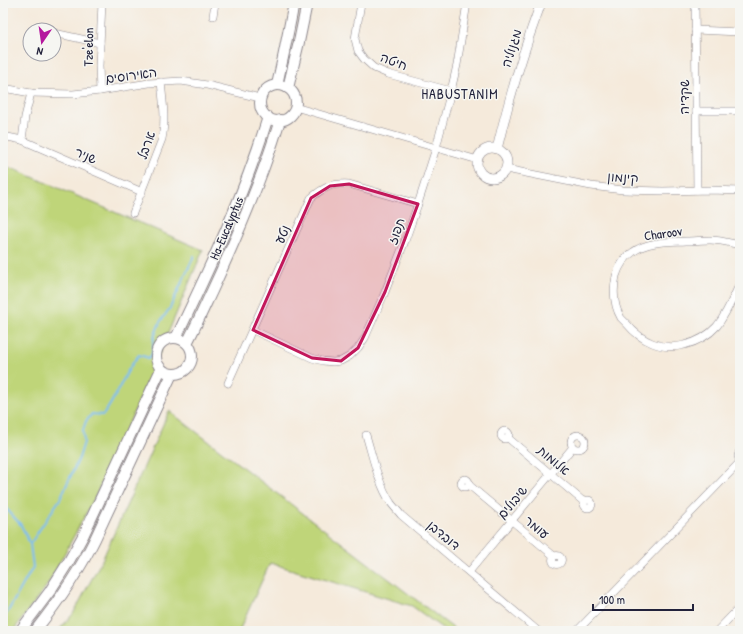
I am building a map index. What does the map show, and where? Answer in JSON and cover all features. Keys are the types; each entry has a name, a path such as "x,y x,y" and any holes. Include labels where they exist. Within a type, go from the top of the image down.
{"main road":[{"path":"277,85 294,3"},
{"path":"288,88 307,3"},
{"path":"277,85 288,88 291,90 296,101 294,110 290,115 287,118 275,120 264,114 260,104 262,93 266,89 277,85"},
{"name":"Ha-Eucalyptus","path":"176,338 236,208 268,117"},
{"name":"Ha-Eucalyptus","path":"187,343 232,249 261,178 280,120"},
{"path":"173,338 183,340 187,343 190,347 192,355 190,365 186,370 178,374 172,374 162,369 158,364 156,356 159,347 166,340 173,338"},
{"path":"20,631 70,561 162,369"},
{"path":"35,631 64,593 83,563 172,374"}],"street":[{"name":"Tze'elon","path":"100,91 102,3"},
{"path":"213,16 215,3"},
{"name":"חיטה","path":"361,3 355,39 358,51 364,60 374,68 388,74 451,91"},
{"name":"תפוז","path":"253,330 312,358 323,361 341,361 350,356 358,348 368,332 400,256 436,148 451,91 467,3"},
{"name":"מגנוליה","path":"497,149 516,76 541,3"},
{"name":"שקדיה","path":"695,3 697,190"},
{"path":"695,30 740,32"},
{"path":"62,35 100,43"},
{"name":"האירוסים","path":"3,88 31,93 73,94 149,83 181,81 207,85 260,98"},
{"name":"ארבל","path":"133,214 162,139 165,114 161,82"},
{"path":"22,140 25,117 31,93"},
{"path":"295,107 478,160"},
{"path":"696,111 740,111"},
{"name":"שניר","path":"3,136 22,140 142,192"},
{"path":"489,148 497,149 505,155 507,159 506,169 497,177 488,177 481,172 478,165 479,156 489,148"},
{"name":"קינמון","path":"506,169 591,186 623,190 740,191"},
{"name":"נטע","path":"228,383 311,198 330,186 349,184 418,204"},
{"name":"Charoov","path":"740,245 710,240 658,243 642,246 632,252 618,269 615,280 614,295 621,317 641,338 653,344 664,347 679,347 704,338 716,326 729,307 740,283"},
{"name":"דובדבן","path":"366,435 385,491 392,504 401,515 538,631"},
{"name":"אלומות","path":"508,438 584,502"},
{"name":"שיבולים","path":"469,572 573,446"},
{"path":"577,631 740,462 738,456 740,450"},
{"name":"עומר","path":"469,485 554,556"},
{"path":"717,631 740,607"}],"highlighted area":[{"path":"349,184 418,204 385,292 358,348 341,361 312,358 253,330 311,198 330,186"}],"green space":[{"path":"3,166 14,169 203,250 144,390 95,497 48,584 13,631 3,631"},
{"path":"169,411 457,631 446,631 412,606 270,563 239,631 58,631 73,614 103,558"}],"waterway":[{"path":"30,544 60,499 79,458 84,442 83,430 86,421 92,414 103,415 113,400 133,362 139,355 149,358 152,354 154,337 160,322 170,308 194,256"},
{"path":"3,505 21,525 30,544 33,567 7,613 3,615"}],"district":[{"name":"HABUSTANIM","path":"460,93"}]}
